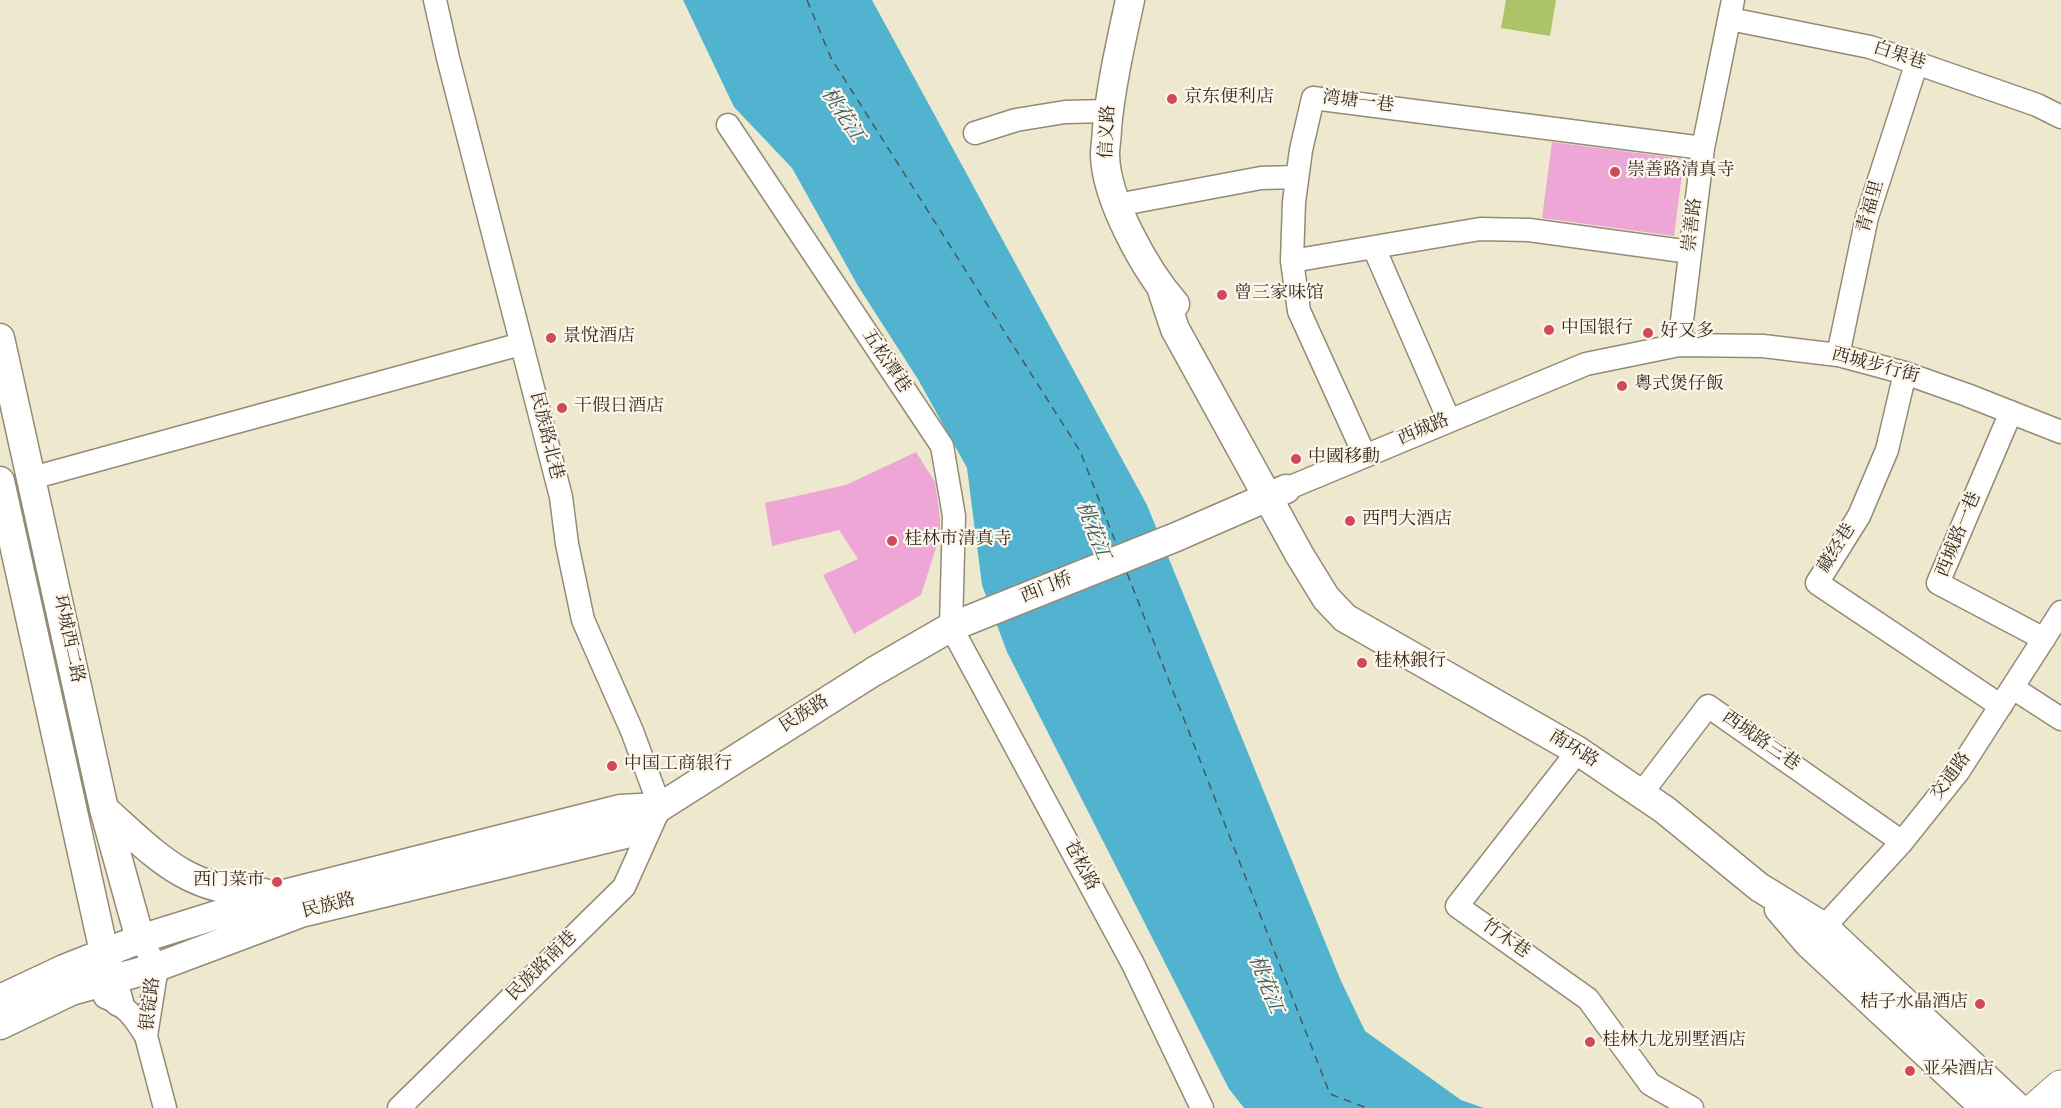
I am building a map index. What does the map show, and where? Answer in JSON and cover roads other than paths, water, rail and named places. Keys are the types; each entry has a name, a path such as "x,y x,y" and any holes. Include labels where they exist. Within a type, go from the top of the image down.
{"highway":[{"path":"2037,1108 2061,1087"}],"main road":[{"name":"信义路","path":"1130,0 1109,111 1105,156 1112,194 1128,230 1162,290 1175,329 1277,494"},
{"name":"环城西二路","path":"0,338 104,809 140,939"},
{"name":"环城西二路","path":"0,481 104,952 116,991"},
{"name":"西城路","path":"1176,537 1277,494"},
{"name":"南环路","path":"1277,494 1338,589 1372,634 1578,751 1665,810 1759,887 1824,927 2018,1108"},
{"name":"西门桥","path":"951,627 1176,537"},
{"name":"民族路","path":"0,999 68,980 116,991 157,967 301,913 626,834 660,807 873,672 951,627"},
{"name":"民族路","path":"0,1024 68,980 104,952 140,939 284,894 620,809 660,807"},
{"path":"104,809 167,864 200,883 236,892 284,894"},
{"name":"南环路","path":"1759,887 1808,943 1985,1108"}],"street":[{"name":"民族路北巷","path":"435,0 561,497 567,544 583,620 632,731 660,807"},
{"name":"白果巷","path":"1731,9 1917,62 2037,105 2061,117"},
{"name":"崇善路","path":"1679,345 1703,148 1731,9"},
{"name":"青福里","path":"1838,355 1867,217 1917,62"},
{"name":"湾塘一巷","path":"1365,456 1299,311 1292,261 1296,177 1313,98 1703,148"},
{"path":"975,133 1016,120 1055,113 1109,111"},
{"name":"五松潭巷","path":"728,126 942,446 954,516 951,627"},
{"path":"1117,204 1261,178 1296,177"},
{"path":"1292,261 1480,229 1520,230 1690,252"},
{"path":"1374,248 1449,420"},
{"path":"32,478 521,344"},
{"name":"西城步行街","path":"1679,345 1763,346 1838,355 1905,372 2061,432"},
{"name":"西城路","path":"1277,494 1586,364 1679,345"},
{"name":"藏经巷","path":"1905,372 1887,450 1859,516 1817,583 2007,697"},
{"name":"西城路一巷","path":"2011,412 1938,583 2044,639"},
{"name":"交通路","path":"1824,927 1902,842 1958,772 2061,612"},
{"name":"苍松路","path":"951,627 1133,964 1202,1108"},
{"path":"2007,697 2061,719"},
{"name":"西城路三巷","path":"1641,794 1708,706 1902,842"},
{"name":"竹木巷","path":"1578,751 1457,906 1588,999 1650,1084 1692,1108"},
{"name":"民族路南巷","path":"399,1108 624,887 660,807"},
{"name":"银锭路","path":"140,939 157,967 146,1036 165,1108"},
{"path":"0,985 34,970 68,980 51,1015 0,1040"},
{"path":"116,991 146,1036"}],"water":[{"name":"桃花江","path":"683,0 872,0 1147,505 1341,981 1365,1031 1461,1100 1484,1108 1244,1108 1229,1089 1007,652 982,585 967,468 919,381 858,286 792,168 734,107"}],"place":[{"name":"京东便利店","path":"1172,99"},
{"name":"崇善路清真寺","path":"1615,172"},
{"name":"曾三家味馆","path":"1222,295"},
{"name":"中国银行","path":"1549,330"},
{"name":"好又多","path":"1648,333"},
{"name":"景悅酒店","path":"551,338"},
{"name":"粵式煲仔飯","path":"1622,386"},
{"name":"干假日酒店","path":"562,408"},
{"name":"中國移動","path":"1296,459"},
{"name":"西門大酒店","path":"1350,521"},
{"name":"桂林市清真寺","path":"892,541"},
{"name":"桂林銀行","path":"1362,663"},
{"name":"中国工商银行","path":"612,766"},
{"name":"西门菜市","path":"277,882"},
{"name":"桔子水晶酒店","path":"1980,1004"},
{"name":"桂林九龙别墅酒店","path":"1590,1042"},
{"name":"亚朵酒店","path":"1910,1071"}]}
